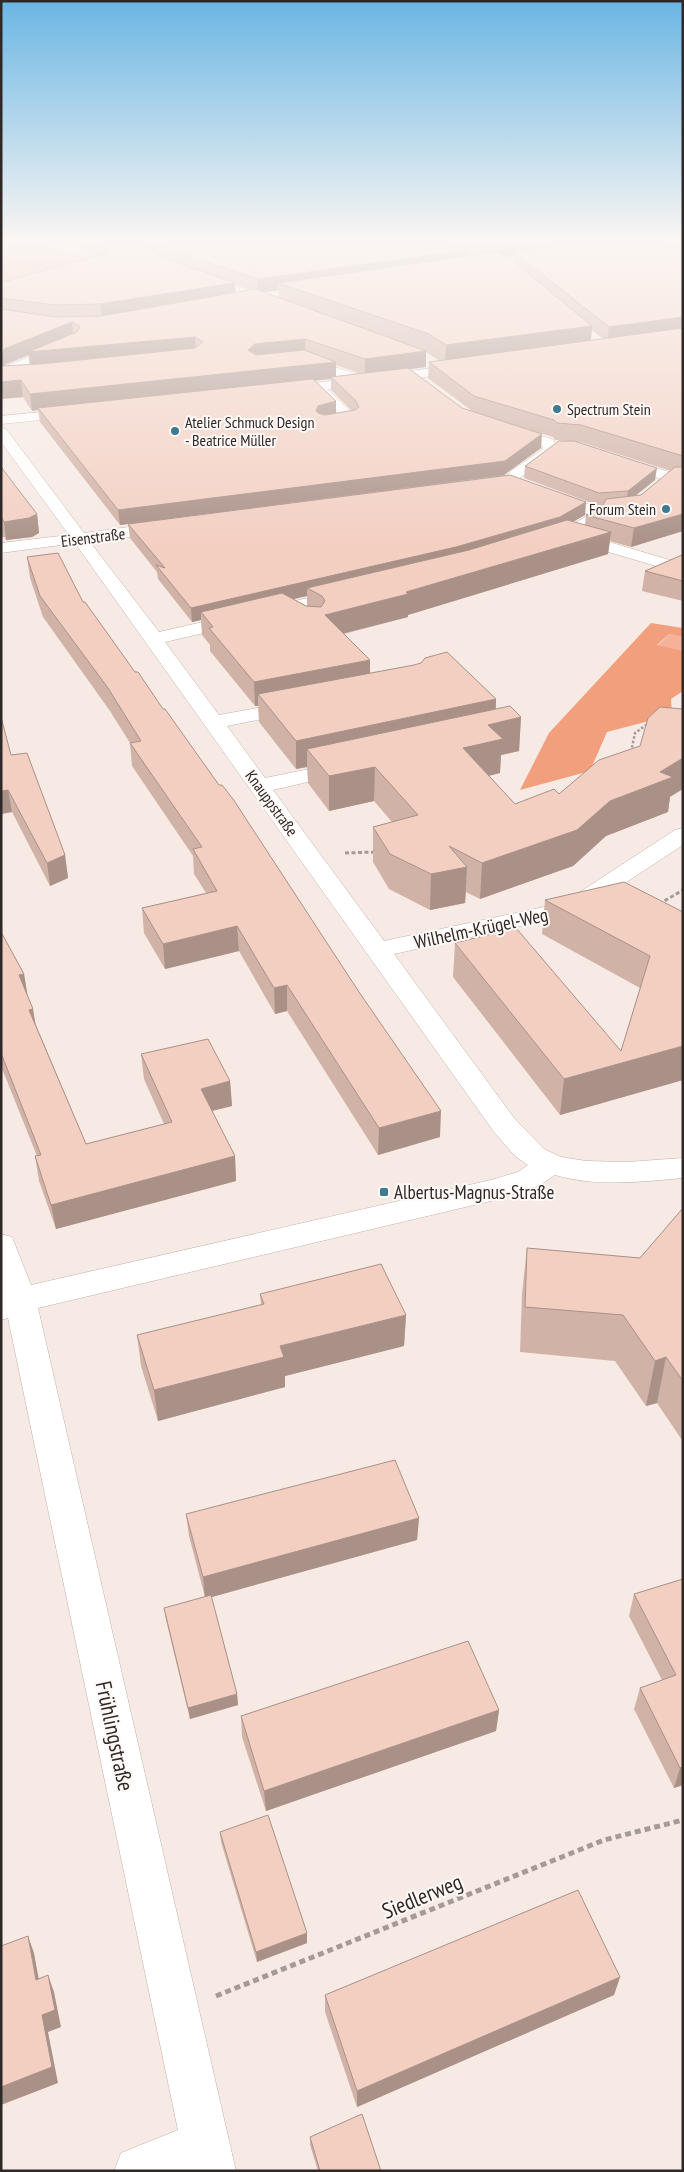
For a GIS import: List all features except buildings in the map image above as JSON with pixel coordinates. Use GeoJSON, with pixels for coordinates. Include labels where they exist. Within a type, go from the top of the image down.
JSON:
{"type":"FeatureCollection","features":[{"type":"Feature","properties":{"kind":"street"},"geometry":{"type":"LineString","coordinates":[[1,375],[71,344]]}},
{"type":"Feature","properties":{"kind":"street"},"geometry":{"type":"LineString","coordinates":[[285,362],[304,360],[363,381]]}},
{"type":"Feature","properties":{"kind":"street"},"geometry":{"type":"LineString","coordinates":[[430,362],[443,371]]}},
{"type":"Feature","properties":{"kind":"street"},"geometry":{"type":"LineString","coordinates":[[272,392],[476,367]]}},
{"type":"Feature","properties":{"kind":"street"},"geometry":{"type":"LineString","coordinates":[[1,375],[33,375]]}},
{"type":"Feature","properties":{"kind":"street"},"geometry":{"type":"LineString","coordinates":[[412,375],[425,386]]}},
{"type":"Feature","properties":{"kind":"street"},"geometry":{"type":"LineString","coordinates":[[317,387],[350,419],[325,423]]}},
{"type":"Feature","properties":{"kind":"street"},"geometry":{"type":"LineString","coordinates":[[1,420],[89,411]]}},
{"type":"Feature","properties":{"kind":"street"},"geometry":{"type":"LineString","coordinates":[[492,426],[547,442],[550,446],[566,447]]}},
{"type":"Feature","properties":{"kind":"street","name":"Knauppstraße"},"geometry":{"type":"LineString","coordinates":[[1,432],[154,639],[504,1125],[533,1156],[550,1164]]}},
{"type":"Feature","properties":{"kind":"street"},"geometry":{"type":"LineString","coordinates":[[510,481],[516,474],[550,451],[550,446]]}},
{"type":"Feature","properties":{"kind":"street"},"geometry":{"type":"LineString","coordinates":[[609,458],[674,478],[657,488]]}},
{"type":"Feature","properties":{"kind":"street"},"geometry":{"type":"LineString","coordinates":[[462,487],[510,481],[596,512],[613,511]]}},
{"type":"Feature","properties":{"kind":"street"},"geometry":{"type":"LineString","coordinates":[[596,512],[594,519],[561,536],[683,569]]}},
{"type":"Feature","properties":{"kind":"street","name":"Eisenstraße"},"geometry":{"type":"LineString","coordinates":[[1,548],[178,526]]}},
{"type":"Feature","properties":{"kind":"street"},"geometry":{"type":"LineString","coordinates":[[154,639],[363,590]]}},
{"type":"Feature","properties":{"kind":"street"},"geometry":{"type":"LineString","coordinates":[[286,608],[308,621]]}},
{"type":"Feature","properties":{"kind":"street"},"geometry":{"type":"LineString","coordinates":[[214,722],[318,702]]}},
{"type":"Feature","properties":{"kind":"street"},"geometry":{"type":"LineString","coordinates":[[260,786],[365,763]]}},
{"type":"Feature","properties":{"kind":"street","name":"Wilhelm-Krügel-Weg"},"geometry":{"type":"LineString","coordinates":[[378,950],[571,908],[683,835]]}},
{"type":"Feature","properties":{"kind":"street"},"geometry":{"type":"LineString","coordinates":[[11,1304],[495,1190],[528,1179],[550,1164],[582,1171],[609,1172],[683,1168]]}},
{"type":"Feature","properties":{"kind":"street","name":"Frühlingstraße"},"geometry":{"type":"LineString","coordinates":[[1,1245],[11,1304],[208,2157]]}},
{"type":"Feature","properties":{"kind":"street"},"geometry":{"type":"LineString","coordinates":[[139,2171],[208,2157]]}},
{"type":"Feature","properties":{"kind":"path"},"geometry":{"type":"LineString","coordinates":[[630,759],[635,733],[646,723],[652,723]]}},
{"type":"Feature","properties":{"kind":"path"},"geometry":{"type":"LineString","coordinates":[[309,854],[378,852]]}},
{"type":"Feature","properties":{"kind":"path"},"geometry":{"type":"LineString","coordinates":[[601,888],[642,909],[660,904],[683,890]]}},
{"type":"Feature","properties":{"kind":"path","name":"Siedlerweg"},"geometry":{"type":"LineString","coordinates":[[175,2011],[238,1989],[604,1840],[683,1820]]}},
{"type":"Feature","properties":{"kind":"shaded area"},"geometry":{"type":"Polygon","coordinates":[[[651,623],[683,628],[683,637],[669,634],[657,645],[683,651],[683,691],[671,699],[672,715],[607,732],[590,771],[520,790],[549,733],[651,623]]]}},
{"type":"Feature","properties":{"kind":"shaded area"},"geometry":{"type":"Polygon","coordinates":[[[669,634],[683,637],[683,651],[657,646],[669,634]]]}},
{"type":"Feature","properties":{"kind":"place","name":"Spectrum Stein"},"geometry":{"type":"Point","coordinates":[557,409]}},
{"type":"Feature","properties":{"kind":"place","name":"Atelier Schmuck Design - Beatrice Müller"},"geometry":{"type":"Point","coordinates":[175,431]}},
{"type":"Feature","properties":{"kind":"place","name":"Forum Stein"},"geometry":{"type":"Point","coordinates":[666,509]}},
{"type":"Feature","properties":{"kind":"place","name":"Albertus-Magnus-Straße"},"geometry":{"type":"Point","coordinates":[384,1192]}}]}
